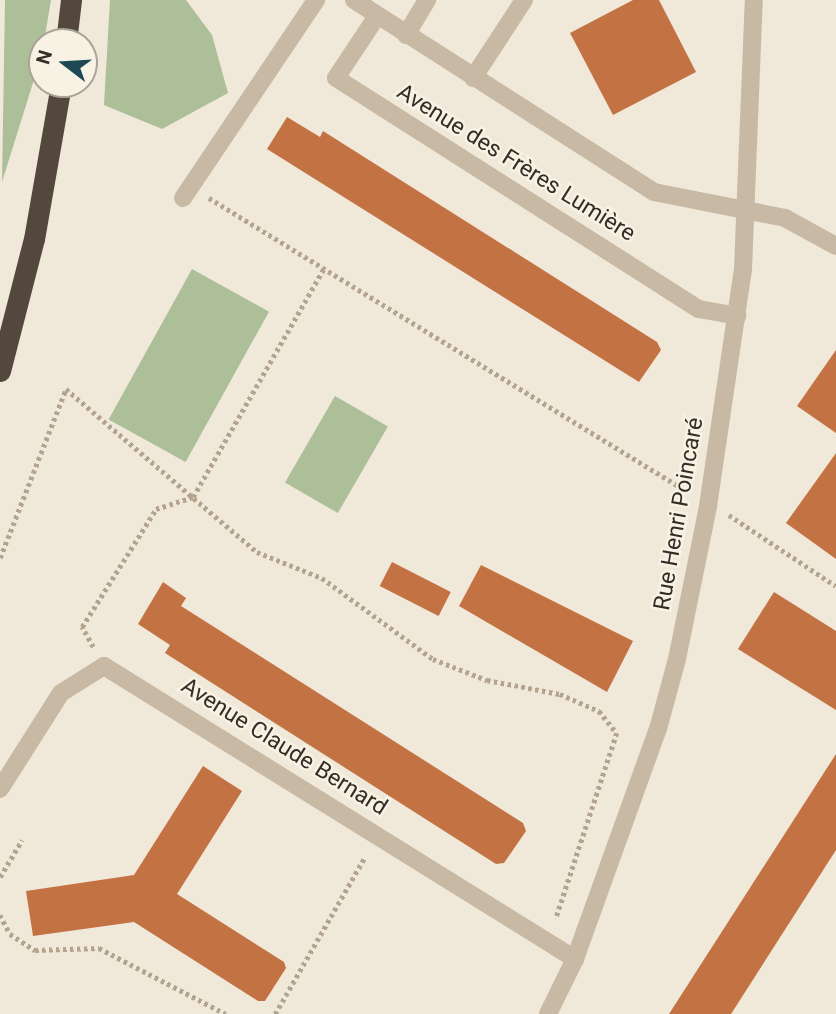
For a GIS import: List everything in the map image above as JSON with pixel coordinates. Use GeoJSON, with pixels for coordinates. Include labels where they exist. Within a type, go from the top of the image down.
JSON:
{"type":"FeatureCollection","features":[{"type":"Feature","properties":{"kind":"highway"},"geometry":{"type":"LineString","coordinates":[[68,28],[71,0]]}},
{"type":"Feature","properties":{"kind":"highway"},"geometry":{"type":"LineString","coordinates":[[0,372],[34,239],[59,98]]}},
{"type":"Feature","properties":{"kind":"street"},"geometry":{"type":"LineString","coordinates":[[183,198],[316,0]]}},
{"type":"Feature","properties":{"kind":"street"},"geometry":{"type":"LineString","coordinates":[[355,0],[654,192],[748,209],[802,225],[836,246]]}},
{"type":"Feature","properties":{"kind":"street"},"geometry":{"type":"LineString","coordinates":[[406,35],[427,0]]}},
{"type":"Feature","properties":{"kind":"street"},"geometry":{"type":"LineString","coordinates":[[473,78],[524,0]]}},
{"type":"Feature","properties":{"kind":"street","name":"Rue Henri Poincaré"},"geometry":{"type":"LineString","coordinates":[[548,1014],[575,959],[657,729],[708,506],[737,316],[748,209],[754,0]]}},
{"type":"Feature","properties":{"kind":"street","name":"Avenue des Frères Lumière"},"geometry":{"type":"LineString","coordinates":[[377,16],[336,78],[699,309],[737,316]]}},
{"type":"Feature","properties":{"kind":"street"},"geometry":{"type":"LineString","coordinates":[[0,789],[61,693],[104,666]]}},
{"type":"Feature","properties":{"kind":"street","name":"Avenue Claude Bernard"},"geometry":{"type":"LineString","coordinates":[[104,666],[575,959]]}},
{"type":"Feature","properties":{"kind":"path"},"geometry":{"type":"LineString","coordinates":[[183,198],[209,198],[708,506],[745,523],[836,586]]}},
{"type":"Feature","properties":{"kind":"path"},"geometry":{"type":"LineString","coordinates":[[104,666],[82,627],[156,509],[193,497],[324,268]]}},
{"type":"Feature","properties":{"kind":"path"},"geometry":{"type":"LineString","coordinates":[[0,558],[66,390],[257,552],[322,578],[433,659],[488,680],[560,694],[599,711],[617,733],[549,943]]}},
{"type":"Feature","properties":{"kind":"path"},"geometry":{"type":"LineString","coordinates":[[275,1014],[377,835]]}},
{"type":"Feature","properties":{"kind":"path"},"geometry":{"type":"LineString","coordinates":[[0,877],[22,840]]}},
{"type":"Feature","properties":{"kind":"path"},"geometry":{"type":"LineString","coordinates":[[0,915],[10,934],[34,950],[99,948],[226,1014]]}},
{"type":"Feature","properties":{"kind":"green space"},"geometry":{"type":"Polygon","coordinates":[[[5,0],[51,0],[46,28],[28,28],[28,98],[2,182],[5,0]]]}},
{"type":"Feature","properties":{"kind":"green space"},"geometry":{"type":"Polygon","coordinates":[[[110,0],[186,0],[212,35],[228,93],[162,129],[104,105],[110,0]]]}},
{"type":"Feature","properties":{"kind":"green space"},"geometry":{"type":"Polygon","coordinates":[[[192,269],[269,312],[186,462],[109,419],[192,269]]]}},
{"type":"Feature","properties":{"kind":"green space"},"geometry":{"type":"Polygon","coordinates":[[[335,396],[388,426],[338,513],[285,483],[335,396]]]}},
{"type":"Feature","properties":{"kind":"building"},"geometry":{"type":"Polygon","coordinates":[[[633,0],[659,0],[696,72],[613,115],[570,33],[633,0]]]}},
{"type":"Feature","properties":{"kind":"building"},"geometry":{"type":"Polygon","coordinates":[[[287,117],[320,137],[323,131],[657,342],[661,350],[639,382],[267,149],[287,117]]]}},
{"type":"Feature","properties":{"kind":"building"},"geometry":{"type":"Polygon","coordinates":[[[836,350],[836,433],[797,406],[836,350]]]}},
{"type":"Feature","properties":{"kind":"building"},"geometry":{"type":"Polygon","coordinates":[[[836,453],[836,559],[786,523],[836,453]]]}},
{"type":"Feature","properties":{"kind":"building"},"geometry":{"type":"Polygon","coordinates":[[[392,562],[451,592],[439,616],[380,586],[392,562]]]}},
{"type":"Feature","properties":{"kind":"building"},"geometry":{"type":"Polygon","coordinates":[[[481,565],[633,641],[607,692],[459,606],[481,565]]]}},
{"type":"Feature","properties":{"kind":"building"},"geometry":{"type":"Polygon","coordinates":[[[163,582],[186,598],[181,606],[523,823],[526,831],[504,863],[496,864],[165,653],[170,645],[138,624],[163,582]]]}},
{"type":"Feature","properties":{"kind":"building"},"geometry":{"type":"Polygon","coordinates":[[[774,592],[836,631],[836,710],[738,649],[774,592]]]}},
{"type":"Feature","properties":{"kind":"building"},"geometry":{"type":"Polygon","coordinates":[[[836,754],[836,850],[731,1014],[669,1014],[836,754]]]}},
{"type":"Feature","properties":{"kind":"building"},"geometry":{"type":"Polygon","coordinates":[[[203,766],[242,791],[177,894],[284,962],[286,968],[265,1001],[258,1001],[134,922],[33,936],[26,891],[134,875],[203,766]]]}}]}
